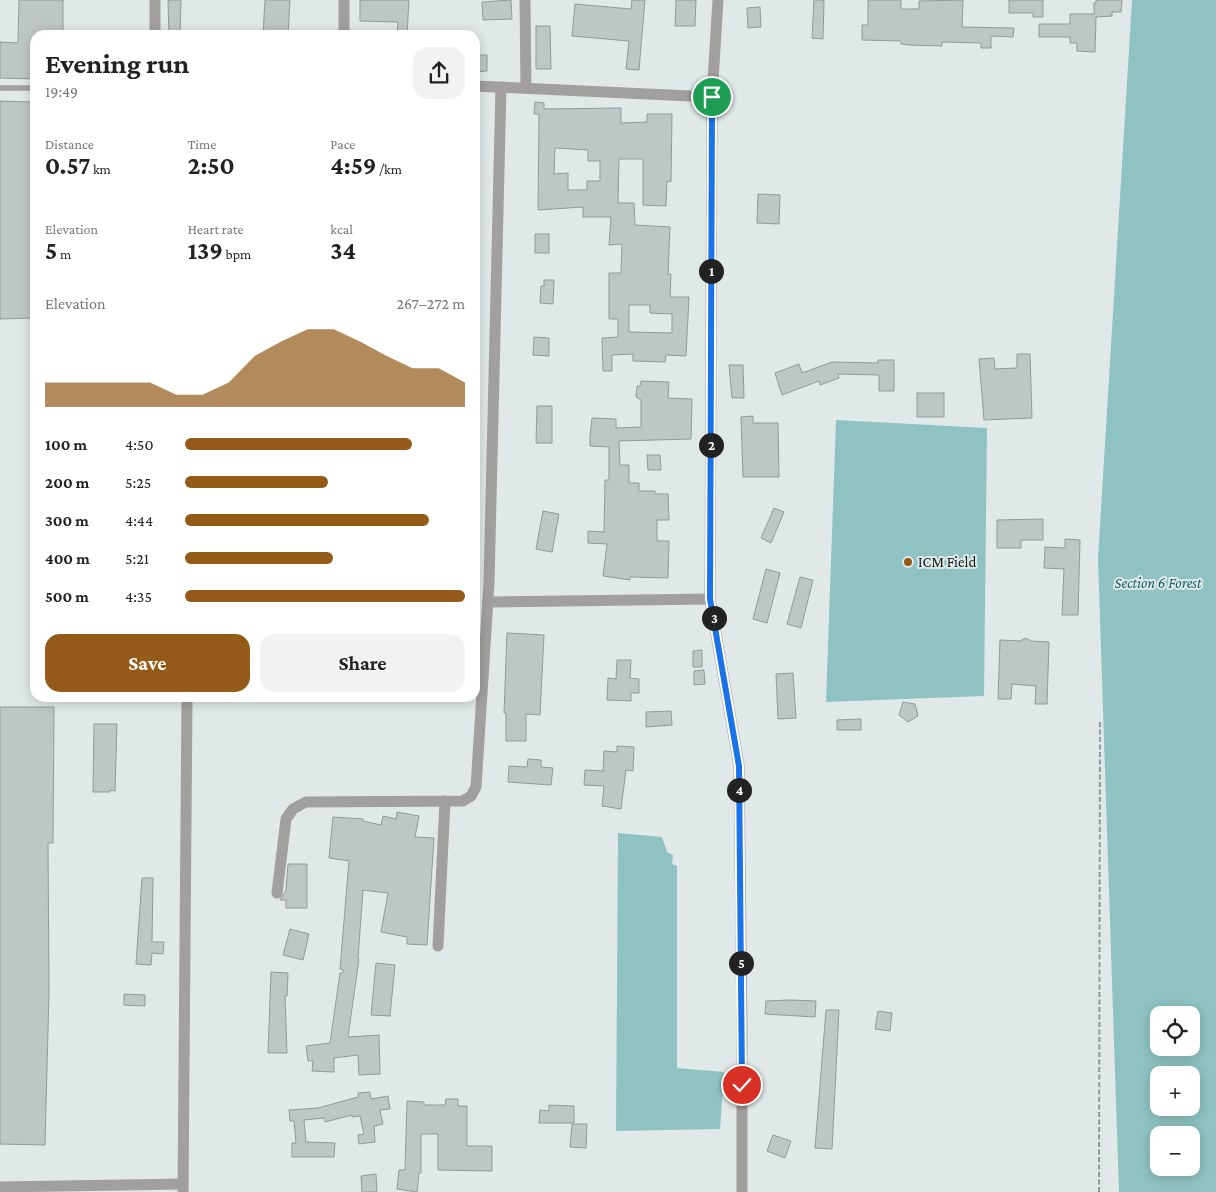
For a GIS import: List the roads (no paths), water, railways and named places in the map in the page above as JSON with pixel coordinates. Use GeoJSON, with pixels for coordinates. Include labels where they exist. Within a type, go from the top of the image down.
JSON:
{"type":"FeatureCollection","features":[{"type":"Feature","properties":{"kind":"street"},"geometry":{"type":"LineString","coordinates":[[155,0],[155,30]]}},
{"type":"Feature","properties":{"kind":"street"},"geometry":{"type":"LineString","coordinates":[[344,0],[344,30]]}},
{"type":"Feature","properties":{"kind":"street"},"geometry":{"type":"LineString","coordinates":[[525,0],[526,88]]}},
{"type":"Feature","properties":{"kind":"street"},"geometry":{"type":"LineString","coordinates":[[718,0],[712,97],[710,599],[739,766],[742,1192]]}},
{"type":"Feature","properties":{"kind":"street"},"geometry":{"type":"LineString","coordinates":[[480,86],[712,97]]}},
{"type":"Feature","properties":{"kind":"street"},"geometry":{"type":"LineString","coordinates":[[277,893],[286,819],[293,809],[306,802],[463,801],[471,796],[476,787],[488,602],[501,87]]}},
{"type":"Feature","properties":{"kind":"street"},"geometry":{"type":"LineString","coordinates":[[488,602],[710,599]]}},
{"type":"Feature","properties":{"kind":"street"},"geometry":{"type":"LineString","coordinates":[[0,1187],[183,1188],[188,702]]}},
{"type":"Feature","properties":{"kind":"street"},"geometry":{"type":"LineString","coordinates":[[438,946],[445,801]]}},
{"type":"Feature","properties":{"kind":"lane"},"geometry":{"type":"LineString","coordinates":[[0,88],[30,88]]}},
{"type":"Feature","properties":{"kind":"place","name":"ICM Field"},"geometry":{"type":"Point","coordinates":[908,562]}},
{"type":"Feature","properties":{"kind":"park label","name":"Section 6 Forest"},"geometry":{"type":"Point","coordinates":[1158,583]}}]}
